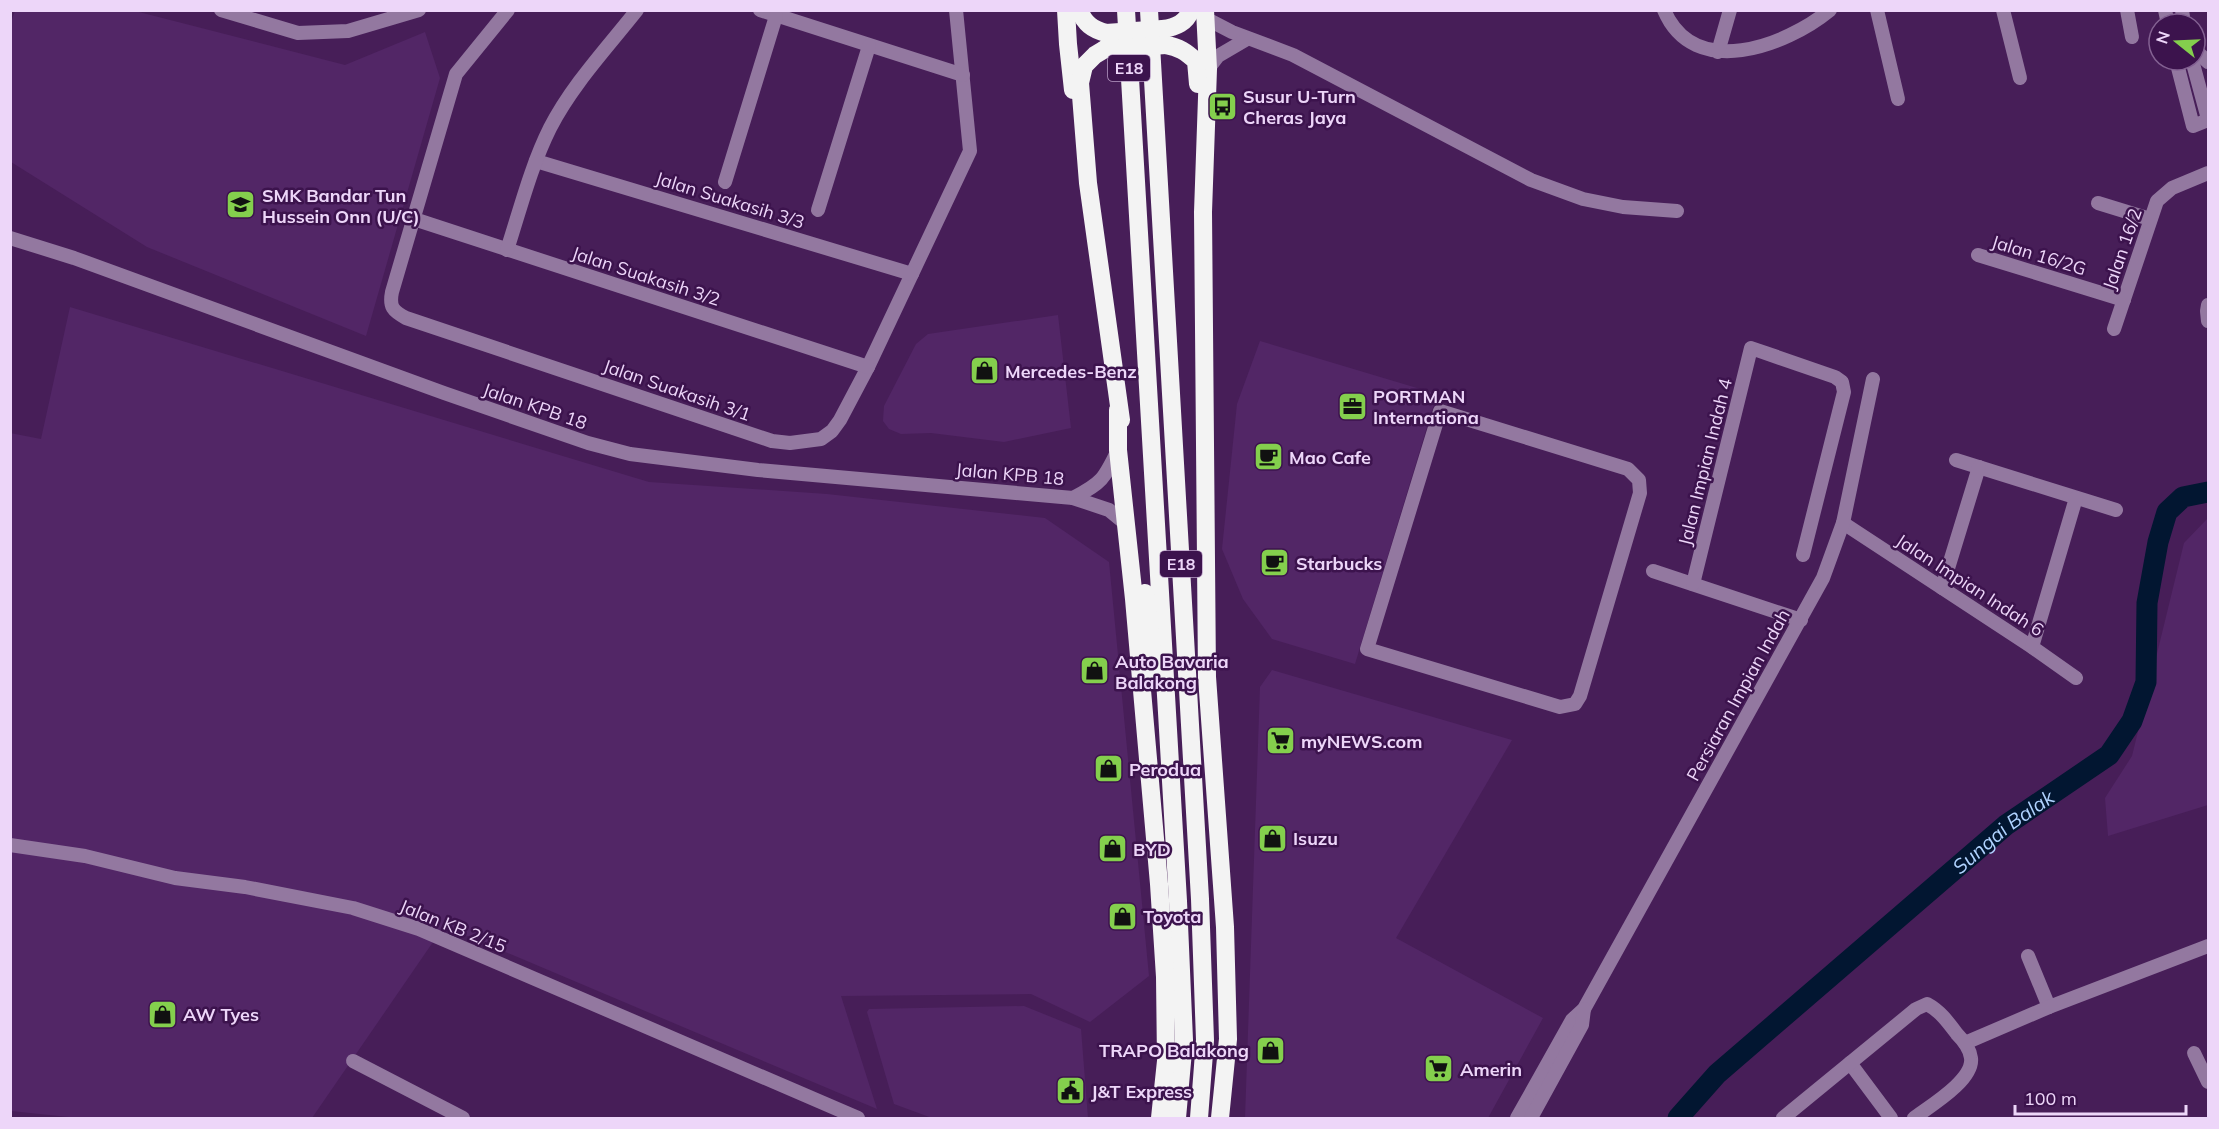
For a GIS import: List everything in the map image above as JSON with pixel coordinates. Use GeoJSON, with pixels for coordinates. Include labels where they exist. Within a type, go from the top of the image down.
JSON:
{"type":"FeatureCollection","features":[{"type":"Feature","properties":{"kind":"highway"},"geometry":{"type":"LineString","coordinates":[[1066,10],[1077,126],[1088,183]]}},
{"type":"Feature","properties":{"kind":"highway"},"geometry":{"type":"LineString","coordinates":[[1079,10],[1084,22],[1106,41]]}},
{"type":"Feature","properties":{"kind":"highway","name":"E18"},"geometry":{"type":"LineString","coordinates":[[1126,10],[1167,692],[1184,1040],[1178,1119]]}},
{"type":"Feature","properties":{"kind":"highway","name":"E18"},"geometry":{"type":"LineString","coordinates":[[1149,10],[1200,899],[1205,1040],[1199,1119]]}},
{"type":"Feature","properties":{"kind":"highway"},"geometry":{"type":"LineString","coordinates":[[1165,37],[1188,18],[1200,13],[1208,69],[1203,212],[1207,666],[1225,927],[1228,1039],[1220,1119]]}},
{"type":"Feature","properties":{"kind":"highway"},"geometry":{"type":"LineString","coordinates":[[1167,692],[1157,677],[1153,661],[1128,448],[1118,410],[1088,183],[1080,83],[1084,66],[1106,41],[1165,37],[1196,61],[1205,156]]}},
{"type":"Feature","properties":{"kind":"highway"},"geometry":{"type":"LineString","coordinates":[[1118,410],[1118,450],[1152,795],[1164,966],[1166,1061],[1160,1119]]}},
{"type":"Feature","properties":{"kind":"street"},"geometry":{"type":"LineString","coordinates":[[221,10],[298,33],[348,31],[419,10]]}},
{"type":"Feature","properties":{"kind":"street","name":"Jalan Suakasih 3/1"},"geometry":{"type":"LineString","coordinates":[[508,10],[456,74],[392,292],[390,304],[394,312],[406,318],[761,437],[790,443],[820,439],[832,431],[840,420],[868,367],[970,151],[956,10]]}},
{"type":"Feature","properties":{"kind":"street"},"geometry":{"type":"LineString","coordinates":[[507,250],[536,160],[550,129],[571,92],[637,10]]}},
{"type":"Feature","properties":{"kind":"street"},"geometry":{"type":"LineString","coordinates":[[760,10],[963,75]]}},
{"type":"Feature","properties":{"kind":"street"},"geometry":{"type":"LineString","coordinates":[[1665,10],[1683,38],[1697,47],[1718,52],[1745,50],[1787,38],[1830,10]]}},
{"type":"Feature","properties":{"kind":"street"},"geometry":{"type":"LineString","coordinates":[[1718,52],[1730,10]]}},
{"type":"Feature","properties":{"kind":"street"},"geometry":{"type":"LineString","coordinates":[[1877,10],[1898,99]]}},
{"type":"Feature","properties":{"kind":"street"},"geometry":{"type":"LineString","coordinates":[[2003,10],[2019,78]]}},
{"type":"Feature","properties":{"kind":"street"},"geometry":{"type":"LineString","coordinates":[[2127,10],[2132,37]]}},
{"type":"Feature","properties":{"kind":"street"},"geometry":{"type":"LineString","coordinates":[[1200,13],[1217,25],[1247,39],[1293,55],[1539,184],[1582,199],[1623,207],[1677,211]]}},
{"type":"Feature","properties":{"kind":"street"},"geometry":{"type":"LineString","coordinates":[[725,182],[776,16]]}},
{"type":"Feature","properties":{"kind":"street"},"geometry":{"type":"LineString","coordinates":[[1208,69],[1218,56],[1247,39]]}},
{"type":"Feature","properties":{"kind":"street"},"geometry":{"type":"LineString","coordinates":[[818,210],[869,46]]}},
{"type":"Feature","properties":{"kind":"street"},"geometry":{"type":"LineString","coordinates":[[2179,72],[2193,126],[2208,119],[2205,98],[2196,72]]}},
{"type":"Feature","properties":{"kind":"street"},"geometry":{"type":"LineString","coordinates":[[2186,105],[2205,98]]}},
{"type":"Feature","properties":{"kind":"street","name":"Jalan Suakasih 3/3"},"geometry":{"type":"LineString","coordinates":[[536,160],[912,274]]}},
{"type":"Feature","properties":{"kind":"street","name":"Jalan 16/2"},"geometry":{"type":"LineString","coordinates":[[2114,329],[2157,201],[2172,188],[2208,173]]}},
{"type":"Feature","properties":{"kind":"street"},"geometry":{"type":"LineString","coordinates":[[2098,203],[2150,219]]}},
{"type":"Feature","properties":{"kind":"street","name":"Jalan Suakasih 3/2"},"geometry":{"type":"LineString","coordinates":[[414,219],[868,367]]}},
{"type":"Feature","properties":{"kind":"street","name":"Jalan KPB 18"},"geometry":{"type":"LineString","coordinates":[[10,238],[74,258],[588,443],[666,459],[758,470],[1073,498],[1109,510],[1126,525]]}},
{"type":"Feature","properties":{"kind":"street","name":"Jalan 16/2G"},"geometry":{"type":"LineString","coordinates":[[1978,255],[2124,300]]}},
{"type":"Feature","properties":{"kind":"street","name":"Jalan Impian Indah 4"},"geometry":{"type":"LineString","coordinates":[[1693,584],[1751,348],[1836,377],[1842,382],[1844,392],[1803,555]]}},
{"type":"Feature","properties":{"kind":"street","name":"Persiaran Impian Indah"},"geometry":{"type":"LineString","coordinates":[[1517,1119],[1572,1020],[1584,1009],[1823,578],[1844,524],[1873,379]]}},
{"type":"Feature","properties":{"kind":"street"},"geometry":{"type":"LineString","coordinates":[[1440,411],[1628,469],[1639,480],[1640,493],[1580,696],[1575,704],[1560,707],[1367,649],[1406,518],[1440,411]]}},
{"type":"Feature","properties":{"kind":"street","name":"Jalan KPB 18"},"geometry":{"type":"LineString","coordinates":[[1073,498],[1091,489],[1105,477],[1118,450]]}},
{"type":"Feature","properties":{"kind":"street"},"geometry":{"type":"LineString","coordinates":[[1956,460],[2116,510]]}},
{"type":"Feature","properties":{"kind":"street"},"geometry":{"type":"LineString","coordinates":[[1942,588],[1979,467]]}},
{"type":"Feature","properties":{"kind":"street"},"geometry":{"type":"LineString","coordinates":[[2032,647],[2076,498]]}},
{"type":"Feature","properties":{"kind":"street"},"geometry":{"type":"LineString","coordinates":[[1392,513],[1406,518]]}},
{"type":"Feature","properties":{"kind":"street","name":"Jalan Impian Indah 6"},"geometry":{"type":"LineString","coordinates":[[1844,524],[2076,678]]}},
{"type":"Feature","properties":{"kind":"street"},"geometry":{"type":"LineString","coordinates":[[1380,552],[1394,557]]}},
{"type":"Feature","properties":{"kind":"street"},"geometry":{"type":"LineString","coordinates":[[1653,571],[1801,620]]}},
{"type":"Feature","properties":{"kind":"street","name":"Jalan KB 2/15"},"geometry":{"type":"LineString","coordinates":[[10,845],[85,856],[175,878],[246,887],[363,911],[419,929],[858,1119]]}},
{"type":"Feature","properties":{"kind":"street"},"geometry":{"type":"LineString","coordinates":[[1965,1043],[2049,1007],[2208,946]]}},
{"type":"Feature","properties":{"kind":"street"},"geometry":{"type":"LineString","coordinates":[[2028,956],[2049,1007]]}},
{"type":"Feature","properties":{"kind":"street"},"geometry":{"type":"LineString","coordinates":[[1783,1119],[1916,1009],[1927,1004],[1936,1009],[1965,1043],[1971,1059],[1967,1073],[1959,1084],[1914,1119]]}},
{"type":"Feature","properties":{"kind":"street","name":"Persiaran Impian Indah"},"geometry":{"type":"LineString","coordinates":[[1532,1119],[1582,1025],[1584,1009]]}},
{"type":"Feature","properties":{"kind":"street"},"geometry":{"type":"LineString","coordinates":[[2194,1053],[2208,1082]]}},
{"type":"Feature","properties":{"kind":"street"},"geometry":{"type":"LineString","coordinates":[[353,1061],[463,1119]]}},
{"type":"Feature","properties":{"kind":"street"},"geometry":{"type":"LineString","coordinates":[[1850,1063],[1891,1119]]}},
{"type":"Feature","properties":{"kind":"shaded area","name":"SMK Bandar Tun Hussein Onn (U/C)"},"geometry":{"type":"Polygon","coordinates":[[[15,11],[135,11],[345,65],[425,32],[440,78],[366,336],[147,247],[11,162],[10,25],[15,11]]]}},
{"type":"Feature","properties":{"kind":"shaded area"},"geometry":{"type":"Polygon","coordinates":[[[70,307],[649,482],[827,494],[1045,518],[1109,562],[1149,976],[1090,1022],[1031,994],[841,996],[877,1109],[444,926],[312,1118],[78,1118],[11,1111],[10,433],[41,439],[70,307]]]}},
{"type":"Feature","properties":{"kind":"shaded area","name":"Mercedes-Benz"},"geometry":{"type":"Polygon","coordinates":[[[1058,315],[1071,428],[1004,442],[931,433],[901,434],[889,429],[883,421],[884,406],[916,344],[928,334],[1058,315]]]}},
{"type":"Feature","properties":{"kind":"shaded area"},"geometry":{"type":"Polygon","coordinates":[[[1260,341],[1437,394],[1355,664],[1272,639],[1243,599],[1222,549],[1237,404],[1260,341]]]}},
{"type":"Feature","properties":{"kind":"shaded area"},"geometry":{"type":"Polygon","coordinates":[[[2208,518],[2208,805],[2108,836],[2105,798],[2132,756],[2184,543],[2208,518]]]}},
{"type":"Feature","properties":{"kind":"shaded area"},"geometry":{"type":"Polygon","coordinates":[[[1272,670],[1512,740],[1396,938],[1543,1018],[1488,1118],[1245,1118],[1260,687],[1272,670]]]}},
{"type":"Feature","properties":{"kind":"shaded area"},"geometry":{"type":"Polygon","coordinates":[[[1024,1006],[1081,1029],[1088,1118],[932,1118],[894,1104],[867,1012],[869,1009],[1024,1006]]]}},
{"type":"Feature","properties":{"kind":"waterway","name":"Sungai Balak"},"geometry":{"type":"LineString","coordinates":[[1678,1118],[1717,1074],[2006,825],[2109,755],[2132,721],[2146,682],[2147,603],[2158,542],[2167,512],[2183,497],[2208,492]]}},
{"type":"Feature","properties":{"kind":"place","name":"Susur U-Turn Cheras Jaya"},"geometry":{"type":"Point","coordinates":[1222,106]}},
{"type":"Feature","properties":{"kind":"place","name":"SMK Bandar Tun Hussein Onn (U/C)"},"geometry":{"type":"Point","coordinates":[241,205]}},
{"type":"Feature","properties":{"kind":"place","name":"Mercedes-Benz"},"geometry":{"type":"Point","coordinates":[984,371]}},
{"type":"Feature","properties":{"kind":"place","name":"PORTMAN Internationa"},"geometry":{"type":"Point","coordinates":[1352,406]}},
{"type":"Feature","properties":{"kind":"place","name":"Mao Cafe"},"geometry":{"type":"Point","coordinates":[1268,457]}},
{"type":"Feature","properties":{"kind":"place","name":"Starbucks"},"geometry":{"type":"Point","coordinates":[1275,563]}},
{"type":"Feature","properties":{"kind":"place","name":"Auto Bavaria Balakong"},"geometry":{"type":"Point","coordinates":[1094,671]}},
{"type":"Feature","properties":{"kind":"place","name":"myNEWS.com"},"geometry":{"type":"Point","coordinates":[1280,741]}},
{"type":"Feature","properties":{"kind":"place","name":"Perodua"},"geometry":{"type":"Point","coordinates":[1108,769]}},
{"type":"Feature","properties":{"kind":"place","name":"Isuzu"},"geometry":{"type":"Point","coordinates":[1272,838]}},
{"type":"Feature","properties":{"kind":"place","name":"BYD"},"geometry":{"type":"Point","coordinates":[1112,849]}},
{"type":"Feature","properties":{"kind":"place","name":"Toyota"},"geometry":{"type":"Point","coordinates":[1122,916]}},
{"type":"Feature","properties":{"kind":"place","name":"AW Tyes"},"geometry":{"type":"Point","coordinates":[162,1014]}},
{"type":"Feature","properties":{"kind":"place","name":"TRAPO Balakong"},"geometry":{"type":"Point","coordinates":[1270,1050]}},
{"type":"Feature","properties":{"kind":"place","name":"Amerin"},"geometry":{"type":"Point","coordinates":[1439,1069]}},
{"type":"Feature","properties":{"kind":"place","name":"J&T Express"},"geometry":{"type":"Point","coordinates":[1070,1091]}}]}
